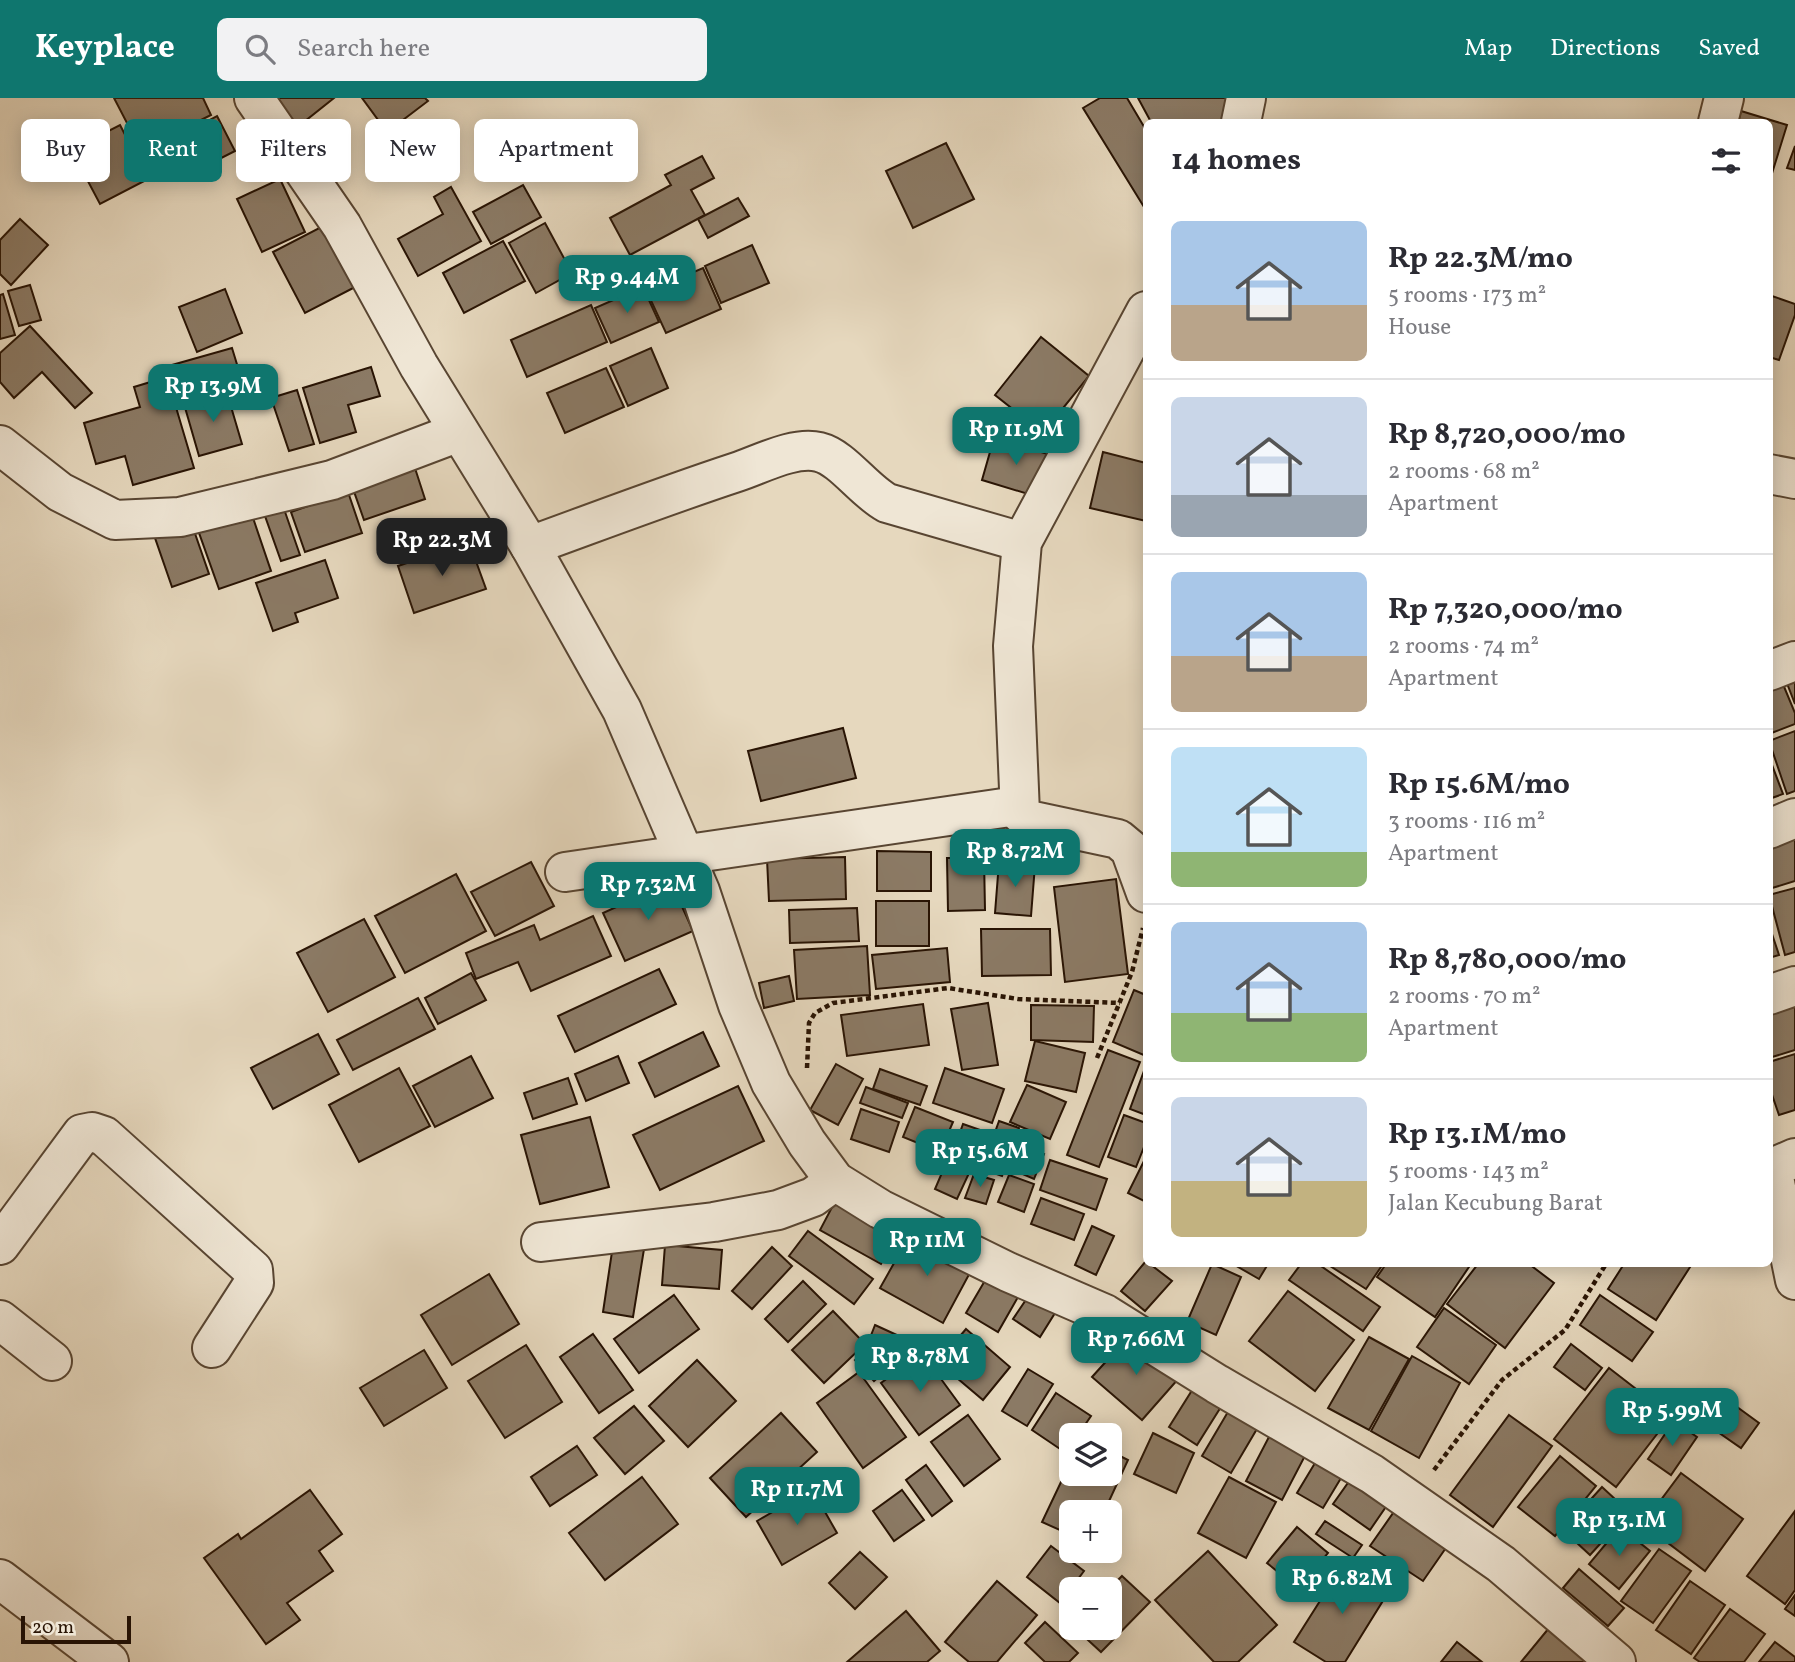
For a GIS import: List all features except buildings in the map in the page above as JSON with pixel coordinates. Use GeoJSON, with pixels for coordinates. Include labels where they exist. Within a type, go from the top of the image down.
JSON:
{"type":"FeatureCollection","features":[{"type":"Feature","properties":{"kind":"street"},"geometry":{"type":"LineString","coordinates":[[254,98],[342,226],[419,366],[530,547],[622,710],[684,852],[738,1005],[771,1083],[835,1181],[880,1209],[997,1267],[1105,1314],[1217,1384],[1372,1474],[1501,1564],[1616,1662]]}},
{"type":"Feature","properties":{"kind":"street"},"geometry":{"type":"LineString","coordinates":[[1242,119],[1246,98]]}},
{"type":"Feature","properties":{"kind":"street"},"geometry":{"type":"LineString","coordinates":[[1718,119],[1724,98]]}},
{"type":"Feature","properties":{"kind":"street"},"geometry":{"type":"LineString","coordinates":[[1143,318],[1022,542],[1013,646],[1017,806],[1020,813],[1029,820],[1118,839],[1130,849],[1143,901]]}},
{"type":"Feature","properties":{"kind":"street"},"geometry":{"type":"LineString","coordinates":[[0,444],[60,492],[115,520],[180,517],[332,480],[460,432]]}},
{"type":"Feature","properties":{"kind":"street"},"geometry":{"type":"LineString","coordinates":[[530,547],[669,494],[800,451],[825,454],[844,466],[869,493],[887,503],[1022,542]]}},
{"type":"Feature","properties":{"kind":"street"},"geometry":{"type":"LineString","coordinates":[[1773,475],[1795,479]]}},
{"type":"Feature","properties":{"kind":"street"},"geometry":{"type":"LineString","coordinates":[[1773,669],[1795,661]]}},
{"type":"Feature","properties":{"kind":"street"},"geometry":{"type":"LineString","coordinates":[[565,872],[684,852],[1017,806]]}},
{"type":"Feature","properties":{"kind":"street"},"geometry":{"type":"LineString","coordinates":[[1773,827],[1795,818]]}},
{"type":"Feature","properties":{"kind":"street"},"geometry":{"type":"LineString","coordinates":[[1773,994],[1795,986]]}},
{"type":"Feature","properties":{"kind":"street"},"geometry":{"type":"LineString","coordinates":[[0,1245],[82,1134],[92,1132],[104,1136],[253,1270],[254,1283],[212,1348]]}},
{"type":"Feature","properties":{"kind":"street"},"geometry":{"type":"LineString","coordinates":[[1783,1163],[1795,1280]]}},
{"type":"Feature","properties":{"kind":"street"},"geometry":{"type":"LineString","coordinates":[[541,1242],[713,1222],[778,1210],[813,1197],[835,1181]]}},
{"type":"Feature","properties":{"kind":"street"},"geometry":{"type":"LineString","coordinates":[[0,1320],[52,1362]]}},
{"type":"Feature","properties":{"kind":"street"},"geometry":{"type":"LineString","coordinates":[[0,1579],[109,1662]]}},
{"type":"Feature","properties":{"kind":"path"},"geometry":{"type":"LineString","coordinates":[[1097,1058],[1132,972],[1143,919]]}},
{"type":"Feature","properties":{"kind":"path"},"geometry":{"type":"LineString","coordinates":[[785,1105],[795,1095],[806,1070],[809,1023],[815,1013],[833,1003],[948,988],[1018,999],[1120,1003]]}},
{"type":"Feature","properties":{"kind":"path"},"geometry":{"type":"LineString","coordinates":[[1412,1502],[1502,1380],[1565,1330],[1604,1267]]}}]}
